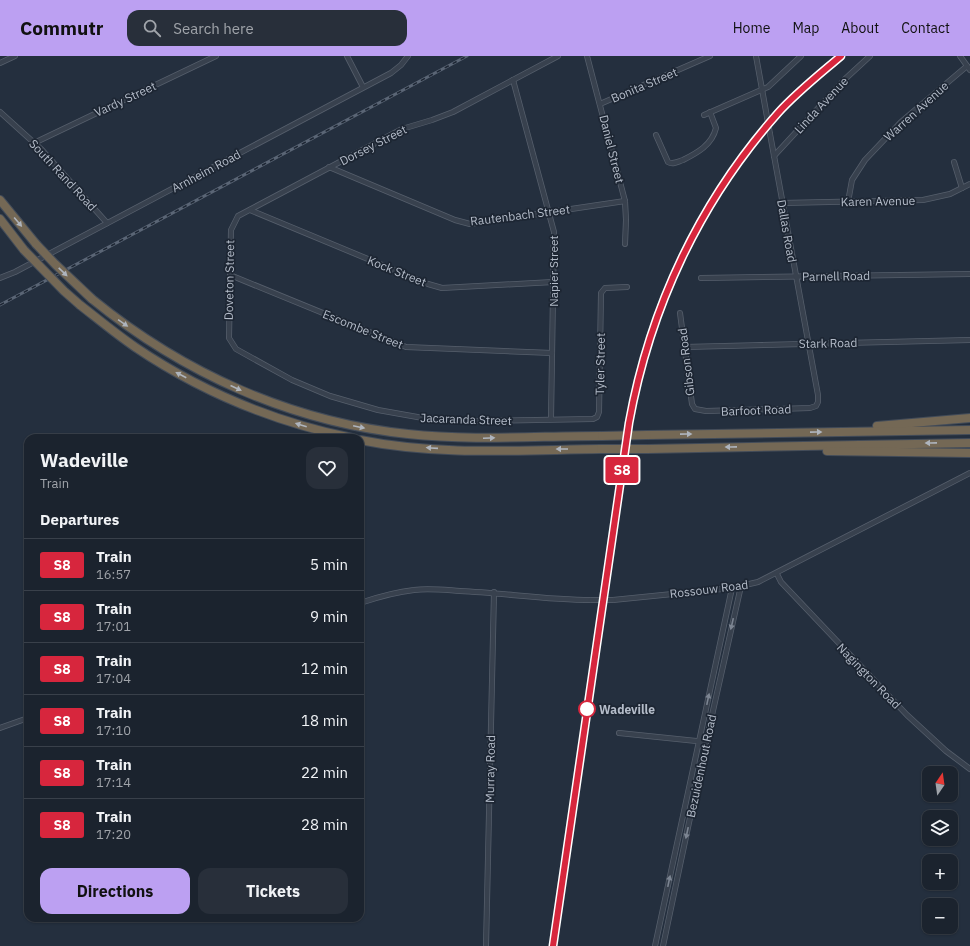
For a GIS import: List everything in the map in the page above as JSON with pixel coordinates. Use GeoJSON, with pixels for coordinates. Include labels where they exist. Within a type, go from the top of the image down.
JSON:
{"type":"FeatureCollection","features":[{"type":"Feature","properties":{"kind":"highway"},"geometry":{"type":"LineString","coordinates":[[0,200],[36,244],[55,264],[92,299],[142,336],[174,357],[205,374],[265,400],[323,418],[368,428],[408,434],[478,438],[970,430]]}},
{"type":"Feature","properties":{"kind":"highway"},"geometry":{"type":"LineString","coordinates":[[0,219],[24,250],[64,291],[80,305],[136,347],[200,385],[263,413],[332,434]]}},
{"type":"Feature","properties":{"kind":"highway"},"geometry":{"type":"LineString","coordinates":[[851,431],[876,426],[970,418]]}},
{"type":"Feature","properties":{"kind":"highway"},"geometry":{"type":"LineString","coordinates":[[364,441],[440,449],[646,449],[970,443]]}},
{"type":"Feature","properties":{"kind":"highway"},"geometry":{"type":"LineString","coordinates":[[754,446],[812,450],[970,453]]}},
{"type":"Feature","properties":{"kind":"street"},"geometry":{"type":"LineString","coordinates":[[0,63],[15,56]]}},
{"type":"Feature","properties":{"kind":"street","name":"Vardy Street"},"geometry":{"type":"LineString","coordinates":[[34,143],[216,56]]}},
{"type":"Feature","properties":{"kind":"street"},"geometry":{"type":"LineString","coordinates":[[347,56],[363,87]]}},
{"type":"Feature","properties":{"kind":"street","name":"Arnheim Road"},"geometry":{"type":"LineString","coordinates":[[0,278],[397,69],[408,56]]}},
{"type":"Feature","properties":{"kind":"street","name":"Dorsey Street"},"geometry":{"type":"LineString","coordinates":[[234,220],[241,214],[402,129],[453,112],[558,56]]}},
{"type":"Feature","properties":{"kind":"street","name":"Daniel Street"},"geometry":{"type":"LineString","coordinates":[[587,56],[625,201],[625,244]]}},
{"type":"Feature","properties":{"kind":"street","name":"Bonita Street"},"geometry":{"type":"LineString","coordinates":[[600,104],[710,56]]}},
{"type":"Feature","properties":{"kind":"street","name":"Dallas Road"},"geometry":{"type":"LineString","coordinates":[[756,56],[818,395],[818,402],[816,406]]}},
{"type":"Feature","properties":{"kind":"street"},"geometry":{"type":"LineString","coordinates":[[704,114],[772,84],[801,56]]}},
{"type":"Feature","properties":{"kind":"street","name":"Linda Avenue"},"geometry":{"type":"LineString","coordinates":[[774,156],[838,86],[870,56]]}},
{"type":"Feature","properties":{"kind":"street"},"geometry":{"type":"LineString","coordinates":[[960,56],[969,68]]}},
{"type":"Feature","properties":{"kind":"street","name":"Warren Avenue"},"geometry":{"type":"LineString","coordinates":[[848,202],[852,180],[864,160],[901,122],[969,68]]}},
{"type":"Feature","properties":{"kind":"street","name":"Napier Street"},"geometry":{"type":"LineString","coordinates":[[513,80],[549,212],[554,236],[551,419]]}},
{"type":"Feature","properties":{"kind":"street","name":"South Rand Road"},"geometry":{"type":"LineString","coordinates":[[0,112],[34,143],[107,223]]}},
{"type":"Feature","properties":{"kind":"street"},"geometry":{"type":"LineString","coordinates":[[656,135],[668,162],[676,162],[698,153],[711,139],[716,128],[710,112]]}},
{"type":"Feature","properties":{"kind":"street"},"geometry":{"type":"LineString","coordinates":[[954,162],[962,188]]}},
{"type":"Feature","properties":{"kind":"street","name":"Rautenbach Street"},"geometry":{"type":"LineString","coordinates":[[329,167],[466,223],[474,224],[625,201]]}},
{"type":"Feature","properties":{"kind":"street","name":"Karen Avenue"},"geometry":{"type":"LineString","coordinates":[[782,203],[923,200],[940,197],[970,184]]}},
{"type":"Feature","properties":{"kind":"street","name":"Kock Street"},"geometry":{"type":"LineString","coordinates":[[250,210],[421,281],[442,288],[554,282]]}},
{"type":"Feature","properties":{"kind":"street","name":"Doveton Street"},"geometry":{"type":"LineString","coordinates":[[230,342],[228,333],[231,230],[234,220]]}},
{"type":"Feature","properties":{"kind":"street","name":"Parnell Road"},"geometry":{"type":"LineString","coordinates":[[701,278],[970,274]]}},
{"type":"Feature","properties":{"kind":"street","name":"Escombe Street"},"geometry":{"type":"LineString","coordinates":[[230,275],[406,347],[552,353]]}},
{"type":"Feature","properties":{"kind":"street","name":"Tyler Street"},"geometry":{"type":"LineString","coordinates":[[551,419],[593,419],[597,417],[599,405],[601,293],[605,288],[627,287]]}},
{"type":"Feature","properties":{"kind":"street","name":"Gibson Road"},"geometry":{"type":"LineString","coordinates":[[680,313],[692,404],[695,409]]}},
{"type":"Feature","properties":{"kind":"street","name":"Stark Road"},"geometry":{"type":"LineString","coordinates":[[685,347],[970,340]]}},
{"type":"Feature","properties":{"kind":"street","name":"Jacaranda Street"},"geometry":{"type":"LineString","coordinates":[[230,342],[236,349],[292,380],[330,396],[378,410],[423,418],[446,420],[481,421],[551,419]]}},
{"type":"Feature","properties":{"kind":"street","name":"Barfoot Road"},"geometry":{"type":"LineString","coordinates":[[695,409],[706,411],[810,408],[816,406]]}},
{"type":"Feature","properties":{"kind":"street","name":"Rossouw Road"},"geometry":{"type":"LineString","coordinates":[[364,601],[391,593],[415,590],[494,592],[564,600],[613,600],[732,588],[758,582],[777,574],[970,473]]}},
{"type":"Feature","properties":{"kind":"street","name":"Nagington Road"},"geometry":{"type":"LineString","coordinates":[[777,574],[786,588],[907,715],[946,752],[970,769]]}},
{"type":"Feature","properties":{"kind":"street","name":"Bezuidenhout Road"},"geometry":{"type":"LineString","coordinates":[[663,946],[694,797],[741,586]]}},
{"type":"Feature","properties":{"kind":"street","name":"Bezuidenhout Road"},"geometry":{"type":"LineString","coordinates":[[655,946],[732,588]]}},
{"type":"Feature","properties":{"kind":"street","name":"Murray Road"},"geometry":{"type":"LineString","coordinates":[[486,946],[494,592]]}},
{"type":"Feature","properties":{"kind":"street"},"geometry":{"type":"LineString","coordinates":[[716,661],[724,662]]}},
{"type":"Feature","properties":{"kind":"street"},"geometry":{"type":"LineString","coordinates":[[0,728],[24,719]]}},
{"type":"Feature","properties":{"kind":"street"},"geometry":{"type":"LineString","coordinates":[[619,733],[706,742]]}},
{"type":"Feature","properties":{"kind":"street"},"geometry":{"type":"LineString","coordinates":[[687,796],[694,797]]}},
{"type":"Feature","properties":{"kind":"street"},"geometry":{"type":"LineString","coordinates":[[664,903],[671,905]]}},
{"type":"Feature","properties":{"kind":"railway"},"geometry":{"type":"LineString","coordinates":[[0,305],[467,56]]}},
{"type":"Feature","properties":{"kind":"railway"},"geometry":{"type":"LineString","coordinates":[[553,946],[629,423],[638,380],[650,338],[665,297],[682,258],[702,219],[725,183],[750,147],[785,105],[841,56]]}},
{"type":"Feature","properties":{"kind":"train","name":"S8"},"geometry":{"type":"LineString","coordinates":[[553,946],[593,662],[629,423],[637,381],[651,331],[667,288],[685,251],[727,178],[779,112],[841,56]]}},
{"type":"Feature","properties":{"kind":"place","name":"Wadeville"},"geometry":{"type":"Point","coordinates":[587,709]}}]}
